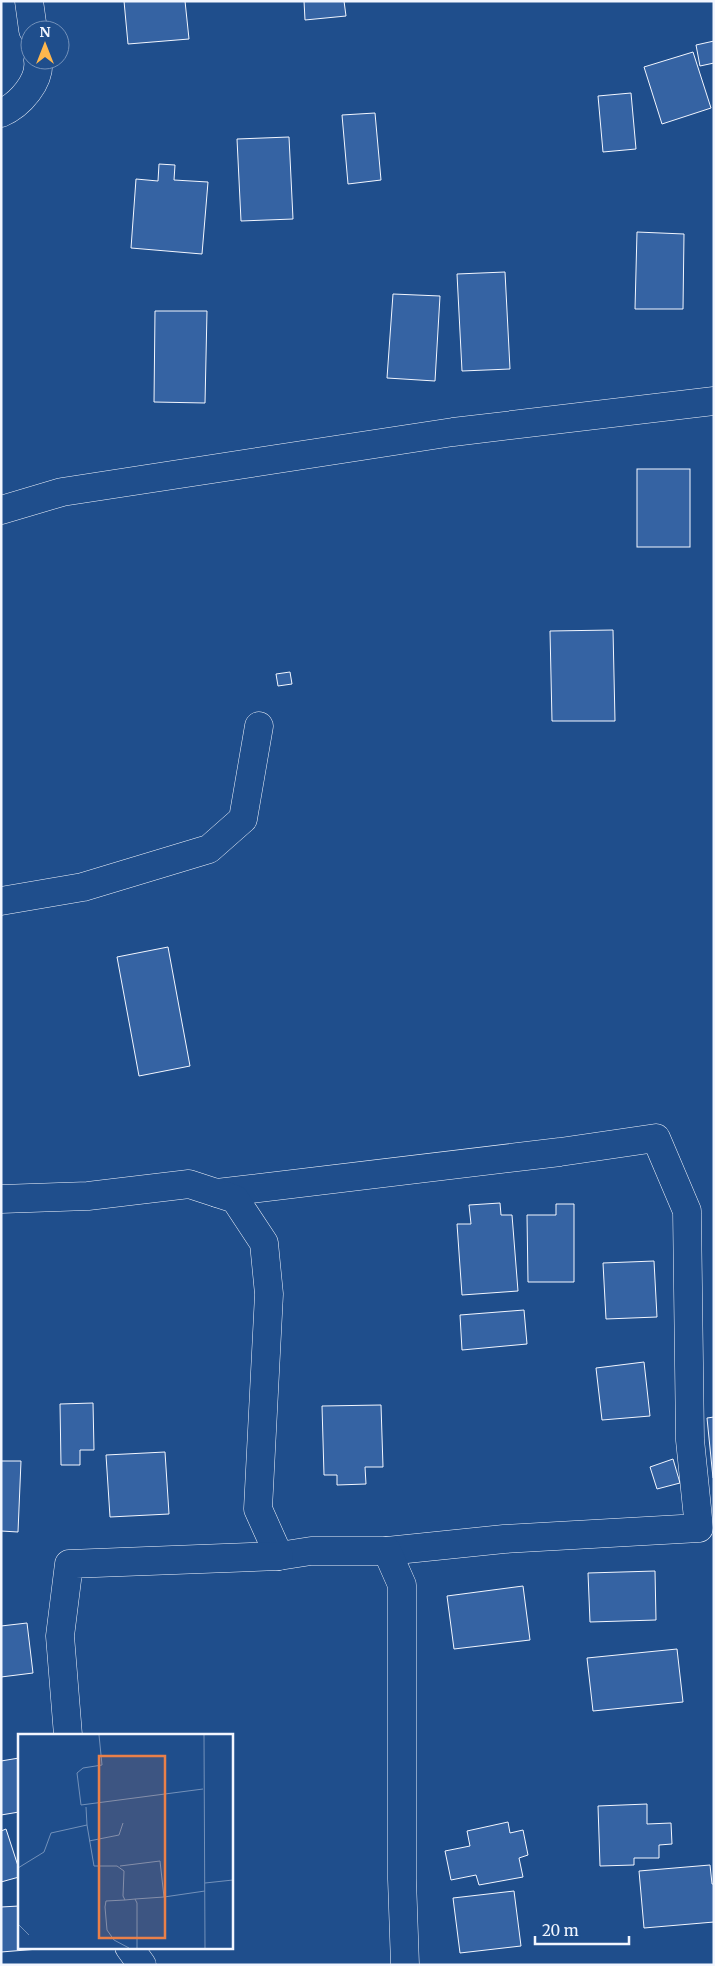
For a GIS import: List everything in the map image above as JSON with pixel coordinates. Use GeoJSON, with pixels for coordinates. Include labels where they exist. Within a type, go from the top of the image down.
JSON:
{"type":"FeatureCollection","features":[{"type":"Feature","properties":{"kind":"street"},"geometry":{"type":"LineString","coordinates":[[29,1],[32,20]]}},
{"type":"Feature","properties":{"kind":"street"},"geometry":{"type":"LineString","coordinates":[[1,114],[28,93],[37,70]]}},
{"type":"Feature","properties":{"kind":"street"},"geometry":{"type":"LineString","coordinates":[[1,510],[62,492],[453,432],[714,401]]}},
{"type":"Feature","properties":{"kind":"street"},"geometry":{"type":"LineString","coordinates":[[1,901],[83,887],[209,849],[243,819],[259,726]]}},
{"type":"Feature","properties":{"kind":"street"},"geometry":{"type":"LineString","coordinates":[[68,1734],[60,1636],[69,1564],[279,1556],[311,1551],[387,1551],[504,1539],[706,1527],[690,1440],[687,1211],[656,1138],[560,1152],[217,1193]]}},
{"type":"Feature","properties":{"kind":"street"},"geometry":{"type":"LineString","coordinates":[[1,1199],[88,1196],[189,1184],[235,1199],[264,1243],[269,1294],[258,1509],[279,1556]]}},
{"type":"Feature","properties":{"kind":"street"},"geometry":{"type":"LineString","coordinates":[[387,1551],[402,1585],[402,1879],[405,1965]]}},
{"type":"Feature","properties":{"kind":"street"},"geometry":{"type":"LineString","coordinates":[[130,1948],[142,1965]]}},
{"type":"Feature","properties":{"kind":"building"},"geometry":{"type":"Polygon","coordinates":[[[124,1],[185,1],[189,39],[128,44],[124,1]]]}},
{"type":"Feature","properties":{"kind":"building"},"geometry":{"type":"Polygon","coordinates":[[[304,1],[344,1],[346,16],[305,20],[304,1]]]}},
{"type":"Feature","properties":{"kind":"building"},"geometry":{"type":"Polygon","coordinates":[[[714,41],[714,63],[700,66],[696,45],[714,41]]]}},
{"type":"Feature","properties":{"kind":"building"},"geometry":{"type":"Polygon","coordinates":[[[693,52],[711,108],[662,124],[644,67],[693,52]]]}},
{"type":"Feature","properties":{"kind":"building"},"geometry":{"type":"Polygon","coordinates":[[[631,93],[636,149],[603,152],[598,96],[631,93]]]}},
{"type":"Feature","properties":{"kind":"building"},"geometry":{"type":"Polygon","coordinates":[[[375,113],[381,180],[348,184],[342,115],[375,113]]]}},
{"type":"Feature","properties":{"kind":"building"},"geometry":{"type":"Polygon","coordinates":[[[289,137],[293,219],[241,221],[237,139],[289,137]]]}},
{"type":"Feature","properties":{"kind":"building"},"geometry":{"type":"Polygon","coordinates":[[[159,164],[175,165],[174,180],[208,182],[202,254],[131,248],[136,179],[158,181],[159,164]]]}},
{"type":"Feature","properties":{"kind":"building"},"geometry":{"type":"Polygon","coordinates":[[[637,232],[684,234],[683,309],[635,309],[637,232]]]}},
{"type":"Feature","properties":{"kind":"building"},"geometry":{"type":"Polygon","coordinates":[[[505,272],[510,369],[462,371],[457,274],[505,272]]]}},
{"type":"Feature","properties":{"kind":"building"},"geometry":{"type":"Polygon","coordinates":[[[393,294],[440,296],[435,381],[387,378],[393,294]]]}},
{"type":"Feature","properties":{"kind":"building"},"geometry":{"type":"Polygon","coordinates":[[[155,311],[207,311],[205,403],[154,402],[155,311]]]}},
{"type":"Feature","properties":{"kind":"building"},"geometry":{"type":"Polygon","coordinates":[[[637,469],[690,469],[690,547],[637,547],[637,469]]]}},
{"type":"Feature","properties":{"kind":"building"},"geometry":{"type":"Polygon","coordinates":[[[613,630],[615,721],[552,721],[550,631],[613,630]]]}},
{"type":"Feature","properties":{"kind":"building"},"geometry":{"type":"Polygon","coordinates":[[[290,672],[292,684],[278,686],[276,674],[290,672]]]}},
{"type":"Feature","properties":{"kind":"building"},"geometry":{"type":"Polygon","coordinates":[[[168,947],[190,1066],[139,1076],[117,957],[168,947]]]}},
{"type":"Feature","properties":{"kind":"building"},"geometry":{"type":"Polygon","coordinates":[[[500,1203],[501,1215],[512,1215],[518,1291],[462,1295],[457,1224],[471,1224],[469,1205],[500,1203]]]}},
{"type":"Feature","properties":{"kind":"building"},"geometry":{"type":"Polygon","coordinates":[[[556,1204],[574,1204],[574,1282],[528,1282],[527,1215],[556,1215],[556,1204]]]}},
{"type":"Feature","properties":{"kind":"building"},"geometry":{"type":"Polygon","coordinates":[[[654,1261],[657,1317],[606,1319],[603,1263],[654,1261]]]}},
{"type":"Feature","properties":{"kind":"building"},"geometry":{"type":"Polygon","coordinates":[[[524,1310],[527,1344],[462,1350],[460,1315],[524,1310]]]}},
{"type":"Feature","properties":{"kind":"building"},"geometry":{"type":"Polygon","coordinates":[[[644,1362],[650,1416],[602,1420],[596,1368],[644,1362]]]}},
{"type":"Feature","properties":{"kind":"building"},"geometry":{"type":"Polygon","coordinates":[[[93,1403],[94,1450],[80,1450],[80,1465],[61,1465],[60,1404],[93,1403]]]}},
{"type":"Feature","properties":{"kind":"building"},"geometry":{"type":"Polygon","coordinates":[[[381,1405],[383,1467],[365,1467],[366,1484],[337,1485],[337,1475],[324,1475],[322,1406],[381,1405]]]}},
{"type":"Feature","properties":{"kind":"building"},"geometry":{"type":"Polygon","coordinates":[[[714,1417],[714,1478],[713,1478],[707,1418],[714,1417]]]}},
{"type":"Feature","properties":{"kind":"building"},"geometry":{"type":"Polygon","coordinates":[[[165,1452],[169,1514],[110,1517],[106,1455],[165,1452]]]}},
{"type":"Feature","properties":{"kind":"building"},"geometry":{"type":"Polygon","coordinates":[[[673,1459],[680,1483],[657,1489],[650,1467],[673,1459]]]}},
{"type":"Feature","properties":{"kind":"building"},"geometry":{"type":"Polygon","coordinates":[[[1,1461],[21,1461],[18,1532],[1,1531],[1,1461]]]}},
{"type":"Feature","properties":{"kind":"building"},"geometry":{"type":"Polygon","coordinates":[[[655,1571],[656,1620],[590,1622],[588,1573],[655,1571]]]}},
{"type":"Feature","properties":{"kind":"building"},"geometry":{"type":"Polygon","coordinates":[[[523,1586],[530,1640],[454,1649],[447,1596],[523,1586]]]}},
{"type":"Feature","properties":{"kind":"building"},"geometry":{"type":"Polygon","coordinates":[[[27,1623],[33,1673],[1,1677],[1,1626],[27,1623]]]}},
{"type":"Feature","properties":{"kind":"building"},"geometry":{"type":"Polygon","coordinates":[[[677,1649],[683,1702],[593,1711],[587,1658],[677,1649]]]}},
{"type":"Feature","properties":{"kind":"building"},"geometry":{"type":"Polygon","coordinates":[[[18,1758],[18,1812],[1,1815],[1,1761],[18,1758]]]}},
{"type":"Feature","properties":{"kind":"building"},"geometry":{"type":"Polygon","coordinates":[[[647,1804],[647,1824],[671,1823],[672,1844],[659,1845],[659,1858],[634,1858],[634,1865],[600,1866],[598,1806],[647,1804]]]}},
{"type":"Feature","properties":{"kind":"building"},"geometry":{"type":"Polygon","coordinates":[[[508,1822],[510,1833],[523,1830],[528,1855],[519,1858],[523,1877],[479,1885],[476,1875],[451,1880],[445,1851],[470,1846],[467,1831],[508,1822]]]}},
{"type":"Feature","properties":{"kind":"building"},"geometry":{"type":"Polygon","coordinates":[[[6,1829],[18,1866],[18,1877],[1,1882],[1,1831],[6,1829]]]}},
{"type":"Feature","properties":{"kind":"building"},"geometry":{"type":"Polygon","coordinates":[[[710,1865],[712,1884],[714,1884],[714,1922],[644,1928],[639,1871],[710,1865]]]}},
{"type":"Feature","properties":{"kind":"building"},"geometry":{"type":"Polygon","coordinates":[[[514,1891],[521,1946],[460,1953],[453,1898],[514,1891]]]}},
{"type":"Feature","properties":{"kind":"building"},"geometry":{"type":"Polygon","coordinates":[[[18,1906],[18,1948],[51,1948],[1,1952],[1,1907],[18,1906]]]}}]}
